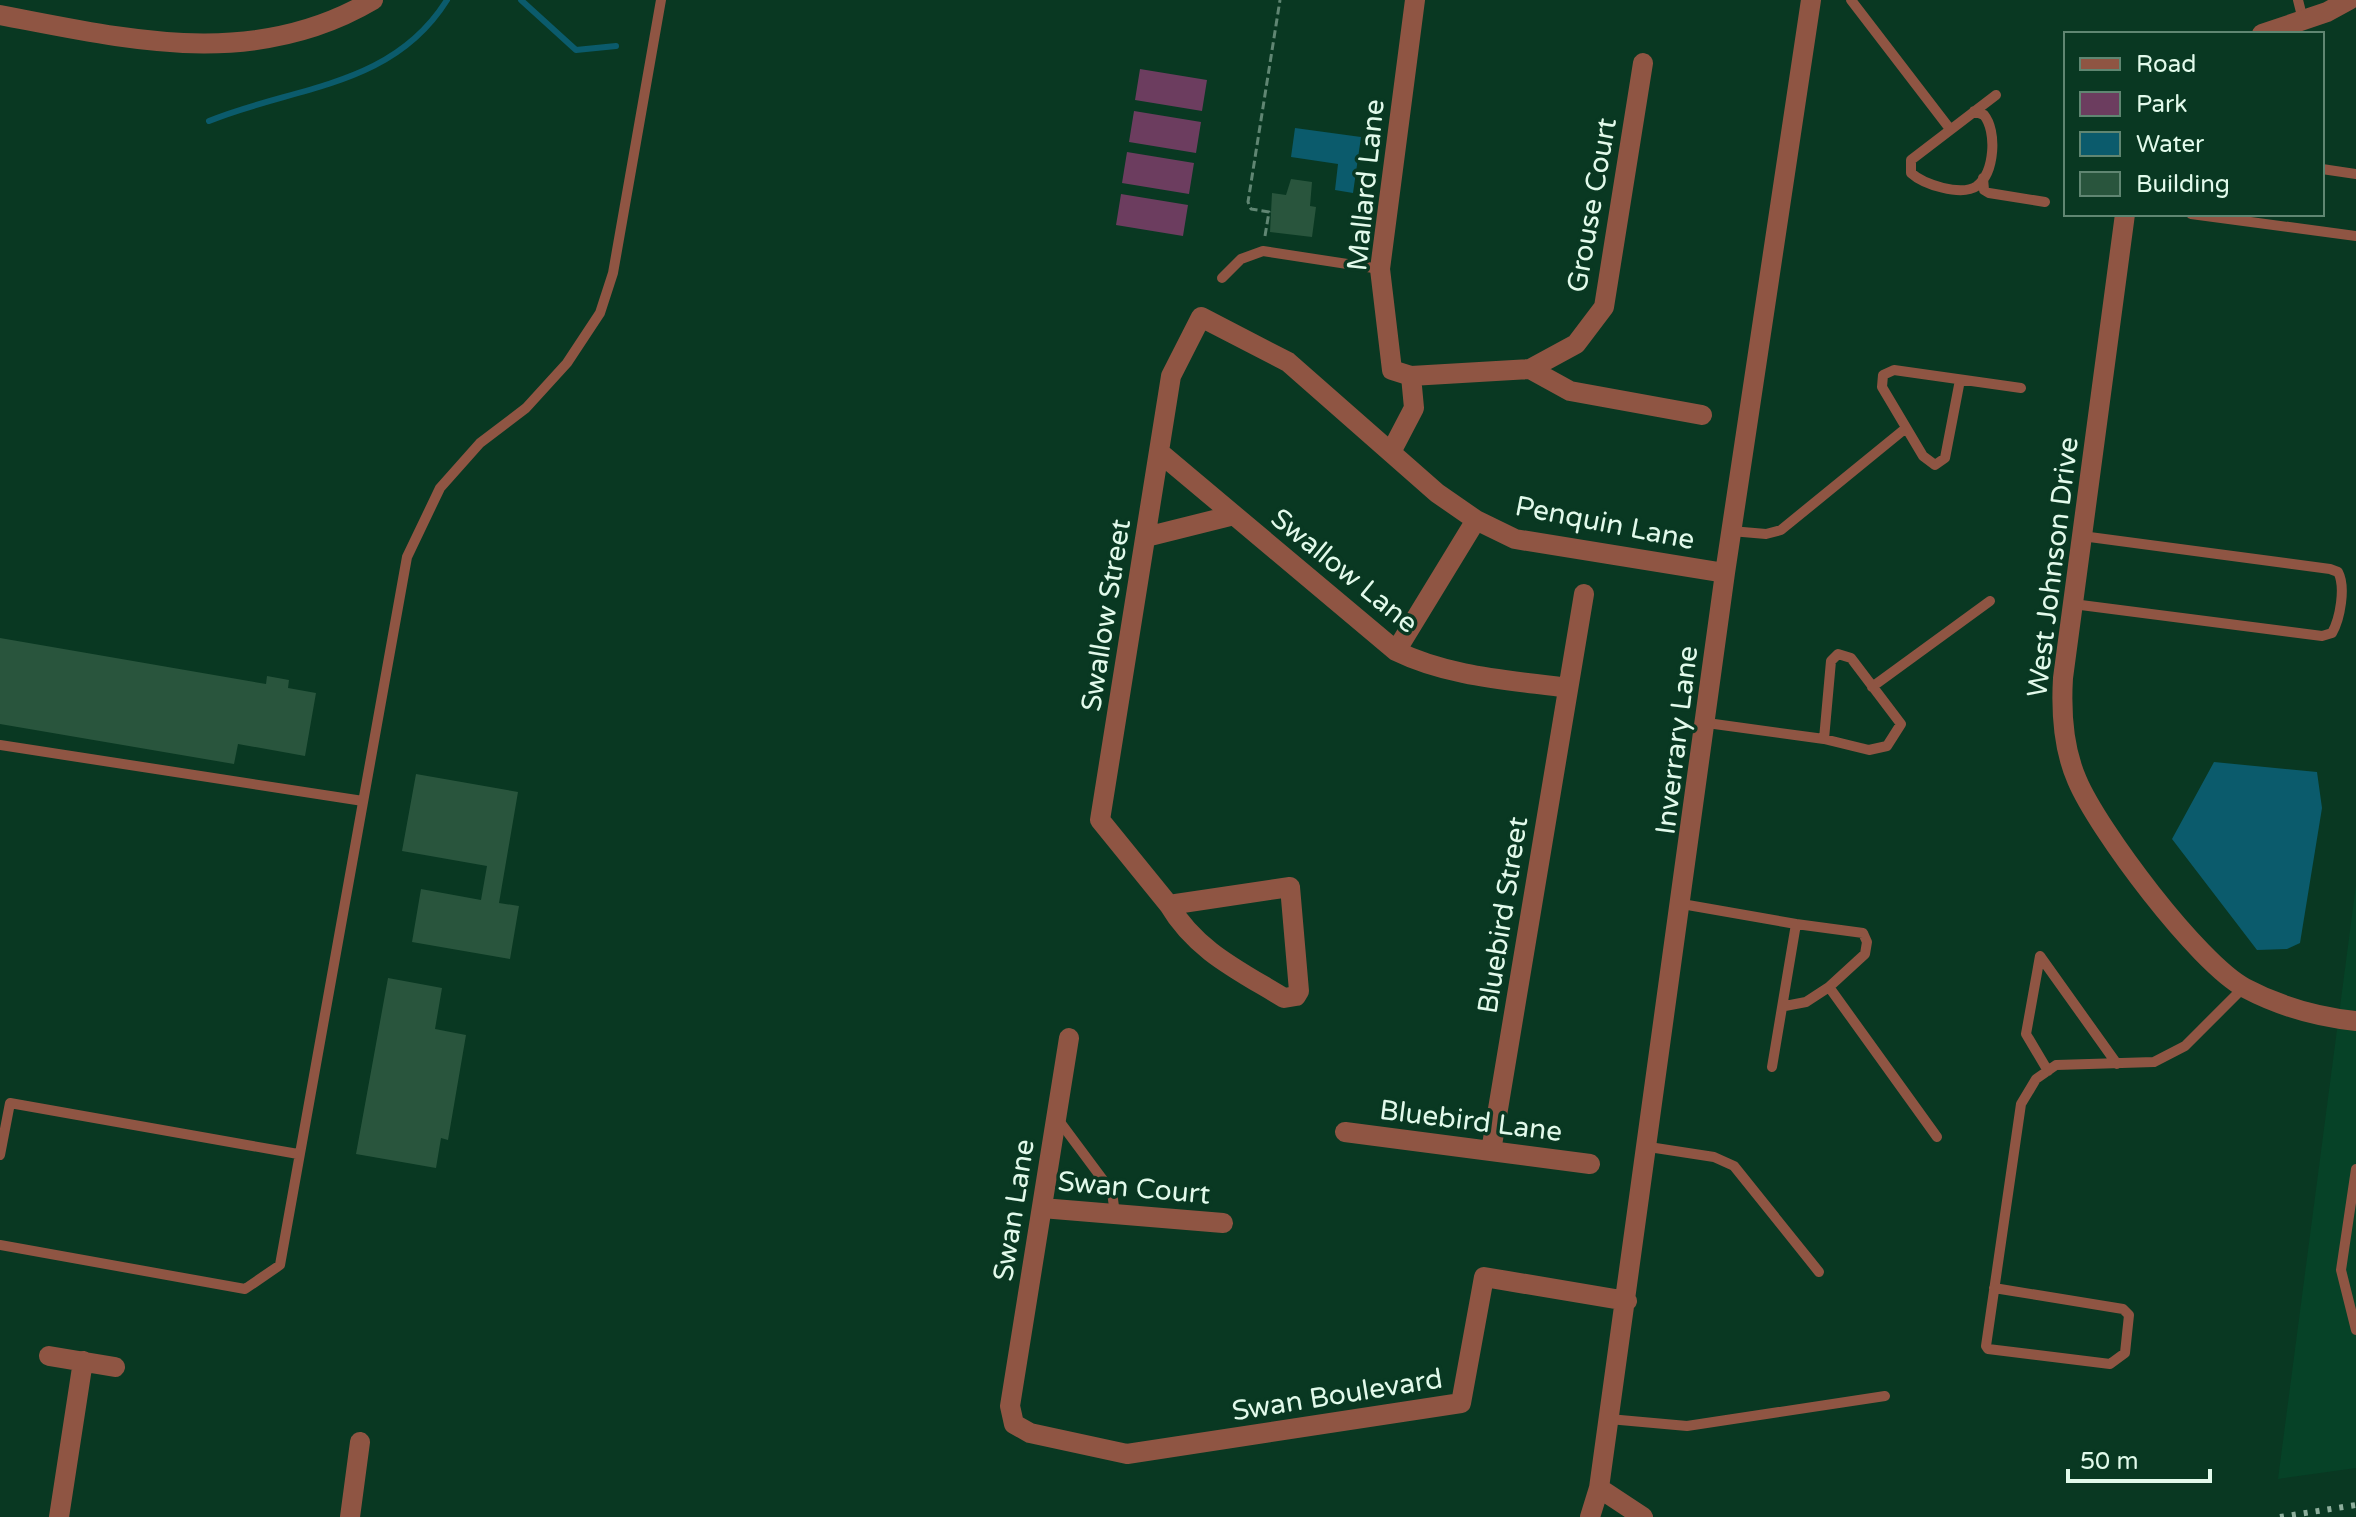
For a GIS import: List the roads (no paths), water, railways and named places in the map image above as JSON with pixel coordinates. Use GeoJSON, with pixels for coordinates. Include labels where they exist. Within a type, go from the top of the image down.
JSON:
{"type":"FeatureCollection","features":[{"type":"Feature","properties":{"kind":"street"},"geometry":{"type":"LineString","coordinates":[[0,15],[147,43],[205,46],[263,39],[309,28],[373,0]]}},
{"type":"Feature","properties":{"kind":"street","name":"Mallard Lane"},"geometry":{"type":"LineString","coordinates":[[1411,376],[1392,370],[1380,269],[1415,0]]}},
{"type":"Feature","properties":{"kind":"street","name":"Inverrary Lane"},"geometry":{"type":"LineString","coordinates":[[1590,1517],[1599,1488],[1627,1301],[1725,573],[1811,0]]}},
{"type":"Feature","properties":{"kind":"street"},"geometry":{"type":"LineString","coordinates":[[2265,32],[2301,10],[2349,0]]}},
{"type":"Feature","properties":{"kind":"street","name":"Grouse Court"},"geometry":{"type":"LineString","coordinates":[[1530,369],[1576,344],[1604,307],[1643,63]]}},
{"type":"Feature","properties":{"kind":"street","name":"West Johnson Drive"},"geometry":{"type":"LineString","coordinates":[[2125,216],[2061,703],[2066,746],[2077,780],[2095,813],[2196,949],[2244,987],[2328,1018],[2356,1021]]}},
{"type":"Feature","properties":{"kind":"street","name":"Penquin Lane"},"geometry":{"type":"LineString","coordinates":[[1201,317],[1288,362],[1437,493],[1476,520],[1515,539],[1725,573]]}},
{"type":"Feature","properties":{"kind":"street","name":"Swallow Street"},"geometry":{"type":"LineString","coordinates":[[1169,905],[1290,887],[1299,991],[1296,996],[1284,998],[1203,949],[1183,930],[1169,905],[1100,820],[1171,376],[1201,317]]}},
{"type":"Feature","properties":{"kind":"street"},"geometry":{"type":"LineString","coordinates":[[1391,452],[1414,408],[1411,376],[1530,369],[1570,391],[1702,415]]}},
{"type":"Feature","properties":{"kind":"street","name":"Swallow Lane"},"geometry":{"type":"LineString","coordinates":[[1159,452],[1396,651],[1419,662],[1460,673],[1568,688]]}},
{"type":"Feature","properties":{"kind":"street"},"geometry":{"type":"LineString","coordinates":[[1146,537],[1234,515]]}},
{"type":"Feature","properties":{"kind":"street"},"geometry":{"type":"LineString","coordinates":[[1396,651],[1476,520]]}},
{"type":"Feature","properties":{"kind":"street","name":"Bluebird Street"},"geometry":{"type":"LineString","coordinates":[[1491,1151],[1584,594]]}},
{"type":"Feature","properties":{"kind":"street","name":"Swan Lane"},"geometry":{"type":"LineString","coordinates":[[1069,1038],[1010,1406],[1014,1424],[1030,1433],[1127,1454],[1188,1444]]}},
{"type":"Feature","properties":{"kind":"street","name":"Bluebird Lane"},"geometry":{"type":"LineString","coordinates":[[1345,1132],[1590,1164]]}},
{"type":"Feature","properties":{"kind":"street","name":"Swan Court"},"geometry":{"type":"LineString","coordinates":[[1042,1208],[1223,1223]]}},
{"type":"Feature","properties":{"kind":"street","name":"Swan Boulevard"},"geometry":{"type":"LineString","coordinates":[[1188,1444],[1461,1403],[1484,1277],[1627,1301]]}},
{"type":"Feature","properties":{"kind":"street"},"geometry":{"type":"LineString","coordinates":[[49,1356],[115,1367]]}},
{"type":"Feature","properties":{"kind":"street"},"geometry":{"type":"LineString","coordinates":[[59,1517],[83,1361]]}},
{"type":"Feature","properties":{"kind":"street"},"geometry":{"type":"LineString","coordinates":[[350,1517],[360,1442]]}},
{"type":"Feature","properties":{"kind":"street"},"geometry":{"type":"LineString","coordinates":[[1599,1488],[1643,1517]]}},
{"type":"Feature","properties":{"kind":"lane"},"geometry":{"type":"LineString","coordinates":[[0,1245],[245,1289],[280,1265],[407,557],[440,488],[480,443],[526,408],[567,363],[600,313],[613,273],[661,0]]}},
{"type":"Feature","properties":{"kind":"lane"},"geometry":{"type":"LineString","coordinates":[[1851,0],[1950,129]]}},
{"type":"Feature","properties":{"kind":"lane"},"geometry":{"type":"LineString","coordinates":[[1984,175],[1977,186],[1965,190],[1927,183],[1911,173],[1911,160],[1996,95]]}},
{"type":"Feature","properties":{"kind":"lane"},"geometry":{"type":"LineString","coordinates":[[1974,111],[1984,115],[1993,134],[1982,185],[1989,193],[2045,202]]}},
{"type":"Feature","properties":{"kind":"lane"},"geometry":{"type":"LineString","coordinates":[[2324,169],[2356,174]]}},
{"type":"Feature","properties":{"kind":"lane"},"geometry":{"type":"LineString","coordinates":[[2206,216],[2356,236]]}},
{"type":"Feature","properties":{"kind":"lane"},"geometry":{"type":"LineString","coordinates":[[1222,278],[1241,259],[1263,251],[1380,269]]}},
{"type":"Feature","properties":{"kind":"lane"},"geometry":{"type":"LineString","coordinates":[[1960,380],[1945,458],[1935,465],[1923,456],[1882,387],[1883,375],[1894,370],[2021,388]]}},
{"type":"Feature","properties":{"kind":"lane"},"geometry":{"type":"LineString","coordinates":[[1731,531],[1766,534],[1781,530],[1906,428]]}},
{"type":"Feature","properties":{"kind":"lane"},"geometry":{"type":"LineString","coordinates":[[2073,604],[2322,636],[2332,633],[2337,624],[2343,580],[2338,572],[2082,536]]}},
{"type":"Feature","properties":{"kind":"lane"},"geometry":{"type":"LineString","coordinates":[[1872,687],[1990,601]]}},
{"type":"Feature","properties":{"kind":"lane"},"geometry":{"type":"LineString","coordinates":[[1707,723],[1824,739],[1869,750],[1887,746],[1901,724],[1851,658],[1838,654],[1831,661],[1824,739]]}},
{"type":"Feature","properties":{"kind":"lane"},"geometry":{"type":"LineString","coordinates":[[0,745],[363,801]]}},
{"type":"Feature","properties":{"kind":"lane"},"geometry":{"type":"LineString","coordinates":[[1682,904],[1863,933],[1867,942],[1865,954],[1829,987],[1806,1002],[1785,1006]]}},
{"type":"Feature","properties":{"kind":"lane"},"geometry":{"type":"LineString","coordinates":[[1772,1067],[1785,1006],[1796,924]]}},
{"type":"Feature","properties":{"kind":"lane"},"geometry":{"type":"LineString","coordinates":[[2048,1071],[2026,1034],[2040,956],[2117,1064]]}},
{"type":"Feature","properties":{"kind":"lane"},"geometry":{"type":"LineString","coordinates":[[1829,987],[1937,1137]]}},
{"type":"Feature","properties":{"kind":"lane"},"geometry":{"type":"LineString","coordinates":[[1994,1288],[2123,1309],[2129,1315],[2125,1353],[2110,1364],[1988,1349],[1994,1288],[2021,1104],[2036,1079],[2056,1065],[2154,1062],[2185,1046],[2244,987]]}},
{"type":"Feature","properties":{"kind":"lane"},"geometry":{"type":"LineString","coordinates":[[0,1155],[5,1102],[298,1154]]}},
{"type":"Feature","properties":{"kind":"lane"},"geometry":{"type":"LineString","coordinates":[[1056,1118],[1112,1192],[1115,1214]]}},
{"type":"Feature","properties":{"kind":"lane"},"geometry":{"type":"LineString","coordinates":[[1649,1147],[1714,1157],[1734,1166],[1819,1272]]}},
{"type":"Feature","properties":{"kind":"lane"},"geometry":{"type":"LineString","coordinates":[[2356,1169],[2341,1270],[2356,1330]]}},
{"type":"Feature","properties":{"kind":"lane"},"geometry":{"type":"LineString","coordinates":[[1609,1419],[1687,1426],[1885,1396]]}},
{"type":"Feature","properties":{"kind":"water"},"geometry":{"type":"Polygon","coordinates":[[[1295,128],[1361,137],[1353,193],[1335,190],[1338,164],[1291,157],[1295,128]]]}},
{"type":"Feature","properties":{"kind":"water"},"geometry":{"type":"Polygon","coordinates":[[[2214,762],[2317,772],[2322,808],[2300,943],[2287,949],[2257,950],[2172,839],[2214,762]]]}},
{"type":"Feature","properties":{"kind":"waterway"},"geometry":{"type":"LineString","coordinates":[[209,121],[370,68],[399,51],[424,29],[447,0]]}},
{"type":"Feature","properties":{"kind":"waterway"},"geometry":{"type":"LineString","coordinates":[[521,0],[576,50],[616,46]]}},
{"type":"Feature","properties":{"kind":"railway"},"geometry":{"type":"LineString","coordinates":[[2280,1517],[2356,1505]]}}]}
